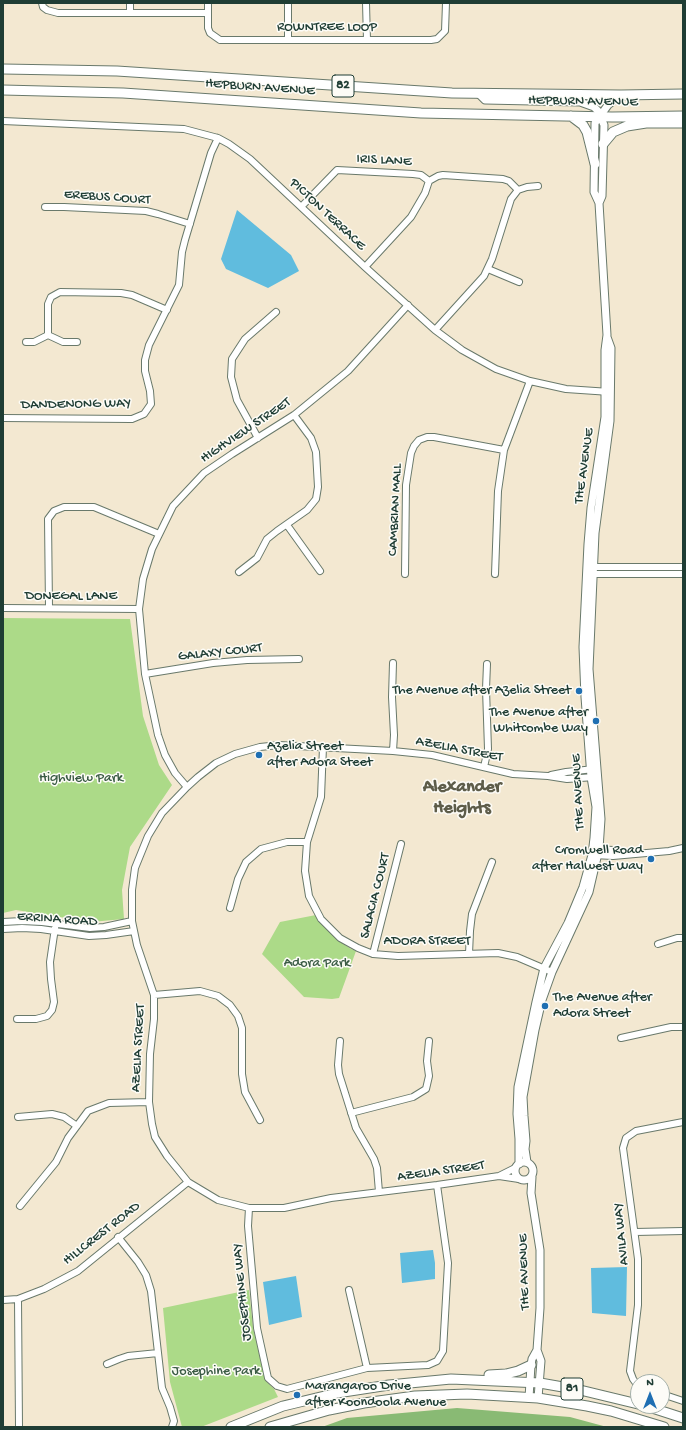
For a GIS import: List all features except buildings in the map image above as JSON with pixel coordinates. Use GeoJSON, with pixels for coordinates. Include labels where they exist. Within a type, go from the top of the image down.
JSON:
{"type":"FeatureCollection","features":[{"type":"Feature","properties":{"kind":"main road","name":"HEPBURN AVENUE"},"geometry":{"type":"LineString","coordinates":[[3,69],[117,71],[479,94],[683,94]]}},
{"type":"Feature","properties":{"kind":"main road","name":"HEPBURN AVENUE"},"geometry":{"type":"LineString","coordinates":[[3,90],[123,93],[421,113],[600,117],[683,116]]}},
{"type":"Feature","properties":{"kind":"main road"},"geometry":{"type":"LineString","coordinates":[[570,116],[583,125],[587,132],[594,164]]}},
{"type":"Feature","properties":{"kind":"main road"},"geometry":{"type":"LineString","coordinates":[[603,144],[613,132],[627,126],[646,123],[683,123]]}},
{"type":"Feature","properties":{"kind":"main road"},"geometry":{"type":"LineString","coordinates":[[451,1379],[471,1374],[506,1374],[518,1371],[531,1365]]}},
{"type":"Feature","properties":{"kind":"main road","name":"81"},"geometry":{"type":"LineString","coordinates":[[231,1427],[283,1406],[337,1393],[389,1385],[451,1379],[540,1383],[580,1390],[630,1402]]}},
{"type":"Feature","properties":{"kind":"main road","name":"81"},"geometry":{"type":"LineString","coordinates":[[270,1427],[329,1410],[388,1399],[460,1394],[533,1398],[599,1409],[664,1427]]}},
{"type":"Feature","properties":{"kind":"main road"},"geometry":{"type":"LineString","coordinates":[[670,1414],[683,1418]]}},
{"type":"Feature","properties":{"kind":"street"},"geometry":{"type":"LineString","coordinates":[[42,3],[43,7],[47,10],[58,13],[208,13]]}},
{"type":"Feature","properties":{"kind":"street"},"geometry":{"type":"LineString","coordinates":[[130,3],[130,13]]}},
{"type":"Feature","properties":{"kind":"street","name":"ROWNTREE LOOP"},"geometry":{"type":"LineString","coordinates":[[208,3],[208,28],[210,33],[220,40],[437,39],[445,30],[446,3]]}},
{"type":"Feature","properties":{"kind":"street"},"geometry":{"type":"LineString","coordinates":[[288,3],[288,40]]}},
{"type":"Feature","properties":{"kind":"street"},"geometry":{"type":"LineString","coordinates":[[366,3],[367,40]]}},
{"type":"Feature","properties":{"kind":"street"},"geometry":{"type":"LineString","coordinates":[[3,86],[52,91]]}},
{"type":"Feature","properties":{"kind":"street"},"geometry":{"type":"LineString","coordinates":[[479,94],[485,100],[580,102],[594,107],[598,111],[600,117]]}},
{"type":"Feature","properties":{"kind":"street","name":"THE AVENUE"},"geometry":{"type":"LineString","coordinates":[[527,1162],[525,1150],[524,1097],[538,1015],[552,972],[589,892],[601,819],[594,769],[589,669],[590,570],[610,421],[608,392],[611,348],[607,334],[599,203],[594,192],[595,123],[608,105],[621,95]]}},
{"type":"Feature","properties":{"kind":"street","name":"THE AVENUE"},"geometry":{"type":"LineString","coordinates":[[599,203],[602,196],[604,124],[600,117]]}},
{"type":"Feature","properties":{"kind":"street","name":"PICTON TERRACE"},"geometry":{"type":"LineString","coordinates":[[3,121],[184,129],[218,138],[242,153],[365,267],[436,330],[462,350],[481,361],[514,376],[530,381],[566,389],[608,392]]}},
{"type":"Feature","properties":{"kind":"street","name":"DANDENONG WAY"},"geometry":{"type":"LineString","coordinates":[[3,418],[132,419],[144,414],[151,404],[150,391],[145,371],[145,360],[149,345],[179,285],[182,252],[212,153],[218,138]]}},
{"type":"Feature","properties":{"kind":"street","name":"IRIS LANE"},"geometry":{"type":"LineString","coordinates":[[301,207],[337,170],[413,174],[421,175],[429,181]]}},
{"type":"Feature","properties":{"kind":"street"},"geometry":{"type":"LineString","coordinates":[[365,267],[412,217],[426,193],[429,181],[438,176],[503,178],[509,181],[518,190]]}},
{"type":"Feature","properties":{"kind":"street"},"geometry":{"type":"LineString","coordinates":[[436,330],[480,282],[488,269],[511,199],[518,190],[538,186]]}},
{"type":"Feature","properties":{"kind":"street","name":"EREBUS COURT"},"geometry":{"type":"LineString","coordinates":[[45,207],[64,206],[146,211],[190,224]]}},
{"type":"Feature","properties":{"kind":"street"},"geometry":{"type":"LineString","coordinates":[[488,269],[519,282]]}},
{"type":"Feature","properties":{"kind":"street"},"geometry":{"type":"LineString","coordinates":[[48,334],[48,304],[51,297],[60,292],[121,293],[132,295],[167,310]]}},
{"type":"Feature","properties":{"kind":"street","name":"HIGHVIEW STREET"},"geometry":{"type":"LineString","coordinates":[[186,787],[175,773],[158,736],[145,674],[139,609],[143,579],[152,549],[173,506],[204,474],[232,454],[294,415],[348,371],[408,305]]}},
{"type":"Feature","properties":{"kind":"street"},"geometry":{"type":"LineString","coordinates":[[258,438],[237,400],[231,377],[232,359],[245,339],[276,312]]}},
{"type":"Feature","properties":{"kind":"street"},"geometry":{"type":"LineString","coordinates":[[48,334],[63,342],[77,342]]}},
{"type":"Feature","properties":{"kind":"street"},"geometry":{"type":"LineString","coordinates":[[26,342],[34,342],[48,334]]}},
{"type":"Feature","properties":{"kind":"street"},"geometry":{"type":"LineString","coordinates":[[495,574],[498,491],[504,450],[530,381]]}},
{"type":"Feature","properties":{"kind":"street"},"geometry":{"type":"LineString","coordinates":[[239,572],[257,558],[267,539],[307,510],[316,499],[318,487],[316,452],[311,438],[294,415]]}},
{"type":"Feature","properties":{"kind":"street","name":"CAMBRIAN MALL"},"geometry":{"type":"LineString","coordinates":[[405,574],[406,485],[411,453],[414,446],[419,440],[427,437],[434,437],[504,450]]}},
{"type":"Feature","properties":{"kind":"street"},"geometry":{"type":"LineString","coordinates":[[49,608],[48,519],[54,511],[64,507],[94,507],[159,534]]}},
{"type":"Feature","properties":{"kind":"street"},"geometry":{"type":"LineString","coordinates":[[287,524],[320,571]]}},
{"type":"Feature","properties":{"kind":"street"},"geometry":{"type":"LineString","coordinates":[[590,570],[683,567]]}},
{"type":"Feature","properties":{"kind":"street"},"geometry":{"type":"LineString","coordinates":[[590,570],[683,574]]}},
{"type":"Feature","properties":{"kind":"street","name":"DONEGAL LANE"},"geometry":{"type":"LineString","coordinates":[[3,608],[139,609]]}},
{"type":"Feature","properties":{"kind":"street","name":"GALAXY COURT"},"geometry":{"type":"LineString","coordinates":[[145,674],[213,663],[247,660],[299,659]]}},
{"type":"Feature","properties":{"kind":"street"},"geometry":{"type":"LineString","coordinates":[[393,663],[393,751]]}},
{"type":"Feature","properties":{"kind":"street"},"geometry":{"type":"LineString","coordinates":[[484,767],[488,749],[486,689],[487,664]]}},
{"type":"Feature","properties":{"kind":"street","name":"AZELIA STREET"},"geometry":{"type":"LineString","coordinates":[[522,1180],[499,1176],[331,1198],[284,1208],[249,1208],[218,1200],[188,1182],[167,1156],[155,1137],[152,1124],[149,1102],[150,1054],[154,1019],[154,995],[137,945],[132,921],[132,890],[135,868],[148,836],[162,814],[186,787],[216,763],[235,754],[260,747],[279,745],[393,751],[432,755],[513,774],[548,776],[567,779],[595,777]]}},
{"type":"Feature","properties":{"kind":"street","name":"ADORA STREET"},"geometry":{"type":"LineString","coordinates":[[323,747],[321,797],[307,842],[305,871],[309,896],[321,919],[340,938],[373,954],[398,956],[498,953],[517,957],[552,972]]}},
{"type":"Feature","properties":{"kind":"street","name":"AZELIA STREET"},"geometry":{"type":"LineString","coordinates":[[548,776],[566,772],[594,769]]}},
{"type":"Feature","properties":{"kind":"street"},"geometry":{"type":"LineString","coordinates":[[230,908],[238,879],[246,862],[261,849],[286,842],[307,842]]}},
{"type":"Feature","properties":{"kind":"street","name":"SALACIA COURT"},"geometry":{"type":"LineString","coordinates":[[373,954],[401,844]]}},
{"type":"Feature","properties":{"kind":"street"},"geometry":{"type":"LineString","coordinates":[[595,852],[613,856],[669,851],[683,848]]}},
{"type":"Feature","properties":{"kind":"street","name":"THE AVENUE"},"geometry":{"type":"LineString","coordinates":[[517,1166],[519,1139],[517,1114],[518,1087],[544,968],[568,924],[595,852]]}},
{"type":"Feature","properties":{"kind":"street"},"geometry":{"type":"LineString","coordinates":[[469,954],[472,914],[492,862]]}},
{"type":"Feature","properties":{"kind":"street","name":"ERRINA ROAD"},"geometry":{"type":"LineString","coordinates":[[3,922],[22,921],[90,928],[104,927],[132,921]]}},
{"type":"Feature","properties":{"kind":"street"},"geometry":{"type":"LineString","coordinates":[[17,1019],[36,1019],[47,1016],[52,1010],[54,1002],[50,962],[56,924]]}},
{"type":"Feature","properties":{"kind":"street","name":"ERRINA ROAD"},"geometry":{"type":"LineString","coordinates":[[3,929],[22,928],[89,936],[134,931]]}},
{"type":"Feature","properties":{"kind":"street"},"geometry":{"type":"LineString","coordinates":[[658,944],[677,938],[683,938]]}},
{"type":"Feature","properties":{"kind":"street"},"geometry":{"type":"LineString","coordinates":[[154,995],[200,991],[218,996],[230,1005],[238,1016],[242,1028],[242,1074],[245,1092],[260,1120]]}},
{"type":"Feature","properties":{"kind":"street"},"geometry":{"type":"LineString","coordinates":[[621,1038],[671,1027],[683,1027]]}},
{"type":"Feature","properties":{"kind":"street"},"geometry":{"type":"LineString","coordinates":[[340,1041],[338,1065],[356,1128],[374,1159],[377,1168],[380,1192]]}},
{"type":"Feature","properties":{"kind":"street"},"geometry":{"type":"LineString","coordinates":[[351,1113],[413,1098],[426,1089],[429,1076],[427,1061],[429,1041]]}},
{"type":"Feature","properties":{"kind":"street"},"geometry":{"type":"LineString","coordinates":[[20,1206],[56,1162],[68,1138],[88,1111],[109,1103],[149,1102]]}},
{"type":"Feature","properties":{"kind":"street"},"geometry":{"type":"LineString","coordinates":[[18,1117],[52,1114],[64,1117],[77,1126]]}},
{"type":"Feature","properties":{"kind":"street","name":"AVILA WAY"},"geometry":{"type":"LineString","coordinates":[[631,1374],[630,1371],[638,1305],[638,1259],[623,1148],[626,1138],[636,1131],[683,1122]]}},
{"type":"Feature","properties":{"kind":"street"},"geometry":{"type":"LineString","coordinates":[[527,1162],[533,1169],[532,1177],[522,1180],[515,1174],[517,1166],[527,1162]]}},
{"type":"Feature","properties":{"kind":"street","name":"AZELIA STREET"},"geometry":{"type":"LineString","coordinates":[[499,1176],[517,1166]]}},
{"type":"Feature","properties":{"kind":"street","name":"THE AVENUE"},"geometry":{"type":"LineString","coordinates":[[532,1177],[531,1193],[540,1250],[540,1308],[537,1350],[532,1359],[530,1383],[533,1398]]}},
{"type":"Feature","properties":{"kind":"street","name":"THE AVENUE"},"geometry":{"type":"LineString","coordinates":[[522,1180],[531,1193]]}},
{"type":"Feature","properties":{"kind":"street","name":"HILLCREST ROAD"},"geometry":{"type":"LineString","coordinates":[[3,1300],[18,1298],[44,1289],[78,1271],[118,1237],[188,1182]]}},
{"type":"Feature","properties":{"kind":"street","name":"JOSEPHINE WAY"},"geometry":{"type":"LineString","coordinates":[[249,1208],[248,1226],[257,1328],[268,1378],[276,1386],[287,1389],[367,1368],[428,1365],[437,1361],[443,1350],[448,1263],[437,1185]]}},
{"type":"Feature","properties":{"kind":"street"},"geometry":{"type":"LineString","coordinates":[[635,1232],[683,1231]]}},
{"type":"Feature","properties":{"kind":"street"},"geometry":{"type":"LineString","coordinates":[[118,1237],[138,1262],[146,1275],[150,1291],[162,1388],[174,1421],[172,1427]]}},
{"type":"Feature","properties":{"kind":"street"},"geometry":{"type":"LineString","coordinates":[[349,1290],[367,1368]]}},
{"type":"Feature","properties":{"kind":"street"},"geometry":{"type":"LineString","coordinates":[[18,1298],[19,1427]]}},
{"type":"Feature","properties":{"kind":"street","name":"THE AVENUE"},"geometry":{"type":"LineString","coordinates":[[533,1398],[540,1383],[541,1360],[537,1350]]}},
{"type":"Feature","properties":{"kind":"street"},"geometry":{"type":"LineString","coordinates":[[107,1364],[119,1358],[128,1356],[158,1353]]}},
{"type":"Feature","properties":{"kind":"street"},"geometry":{"type":"LineString","coordinates":[[670,1397],[683,1401]]}},
{"type":"Feature","properties":{"kind":"green space","name":"Highview Park"},"geometry":{"type":"Polygon","coordinates":[[[3,618],[130,619],[143,716],[159,765],[172,785],[130,847],[122,890],[124,919],[91,922],[16,910],[3,913],[3,618]]]}},
{"type":"Feature","properties":{"kind":"green space","name":"Adora Park"},"geometry":{"type":"Polygon","coordinates":[[[316,915],[319,921],[339,941],[356,951],[339,998],[304,997],[262,954],[280,922],[316,915]]]}},
{"type":"Feature","properties":{"kind":"green space","name":"Josephine Park"},"geometry":{"type":"Polygon","coordinates":[[[249,1290],[253,1327],[265,1380],[274,1389],[278,1397],[201,1427],[182,1427],[170,1382],[163,1308],[249,1290]]]}},
{"type":"Feature","properties":{"kind":"green space"},"geometry":{"type":"Polygon","coordinates":[[[457,1408],[570,1417],[607,1427],[322,1427],[347,1418],[457,1408]]]}},
{"type":"Feature","properties":{"kind":"water"},"geometry":{"type":"Polygon","coordinates":[[[237,210],[291,255],[299,271],[268,288],[226,269],[221,259],[237,210]]]}},
{"type":"Feature","properties":{"kind":"water"},"geometry":{"type":"Polygon","coordinates":[[[433,1250],[435,1279],[402,1283],[400,1253],[433,1250]]]}},
{"type":"Feature","properties":{"kind":"water"},"geometry":{"type":"Polygon","coordinates":[[[627,1267],[626,1316],[592,1313],[591,1268],[627,1267]]]}},
{"type":"Feature","properties":{"kind":"water"},"geometry":{"type":"Polygon","coordinates":[[[296,1276],[302,1317],[269,1325],[263,1282],[296,1276]]]}},
{"type":"Feature","properties":{"kind":"place","name":"The Avenue after Azelia Street"},"geometry":{"type":"Point","coordinates":[579,691]}},
{"type":"Feature","properties":{"kind":"place","name":"The Avenue after Whitcombe Way"},"geometry":{"type":"Point","coordinates":[596,721]}},
{"type":"Feature","properties":{"kind":"place","name":"Azelia Street after Adora Steet"},"geometry":{"type":"Point","coordinates":[259,755]}},
{"type":"Feature","properties":{"kind":"place","name":"Cromwell Road after Halwest Way"},"geometry":{"type":"Point","coordinates":[651,859]}},
{"type":"Feature","properties":{"kind":"place","name":"The Avenue after Adora Street"},"geometry":{"type":"Point","coordinates":[545,1006]}},
{"type":"Feature","properties":{"kind":"place","name":"Marangaroo Drive after Koondoola Avenue"},"geometry":{"type":"Point","coordinates":[297,1395]}},
{"type":"Feature","properties":{"kind":"district","name":"Alexander Heights"},"geometry":{"type":"Point","coordinates":[462,798]}}]}
